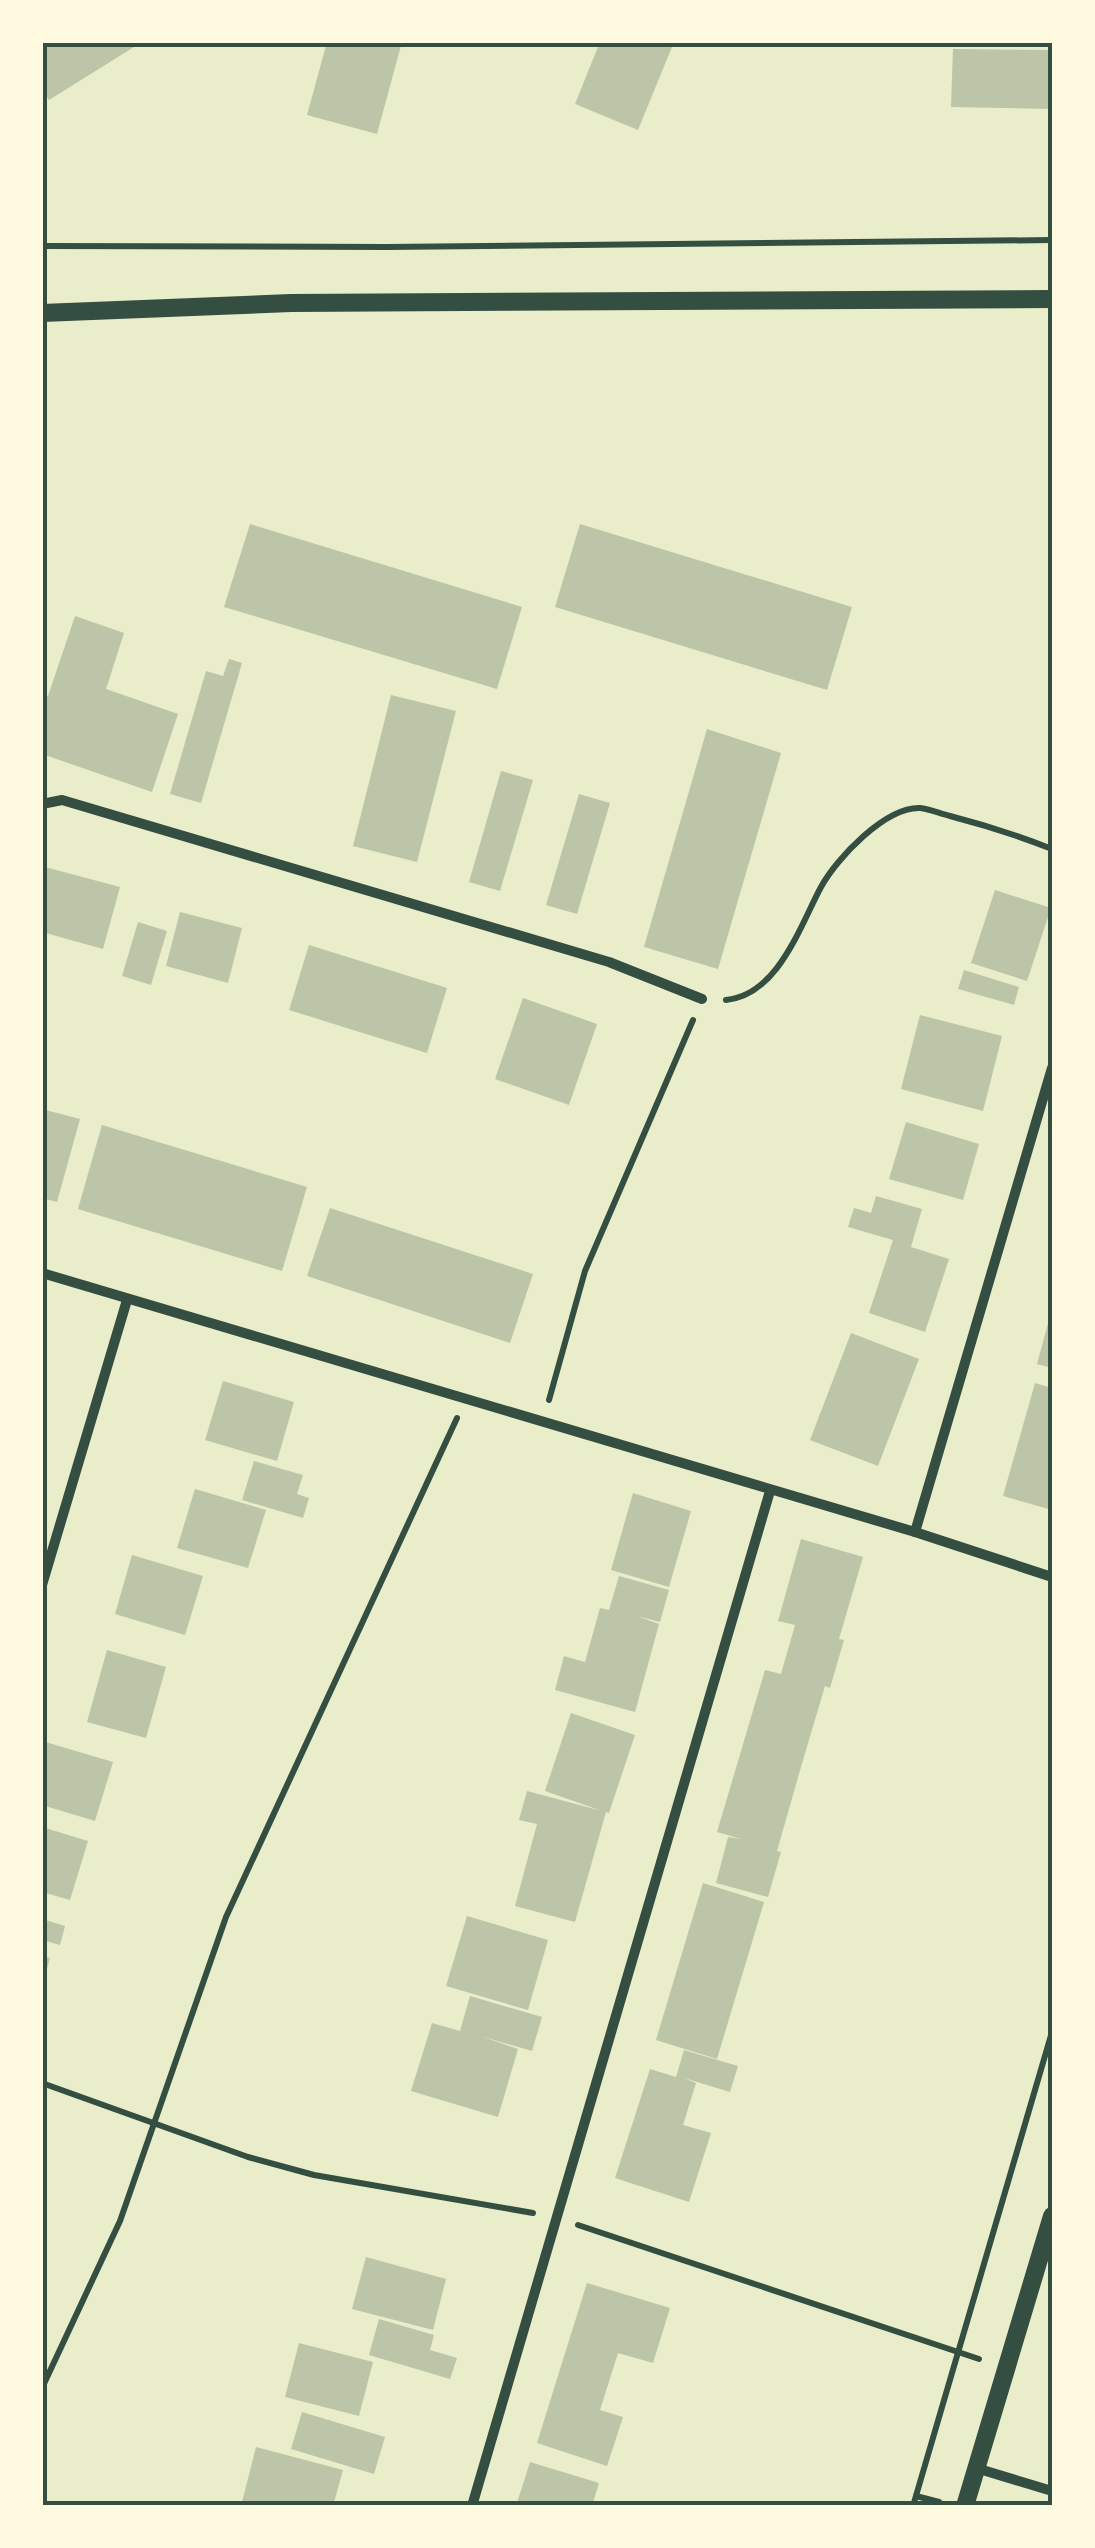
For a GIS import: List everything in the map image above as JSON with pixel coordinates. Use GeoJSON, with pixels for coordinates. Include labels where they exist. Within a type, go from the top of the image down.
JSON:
{"type":"FeatureCollection","features":[{"type":"Feature","properties":{"kind":"street"},"geometry":{"type":"LineString","coordinates":[[42,313],[291,304],[1052,298]]}},
{"type":"Feature","properties":{"kind":"street"},"geometry":{"type":"LineString","coordinates":[[42,804],[62,800],[421,906],[610,962],[702,999]]}},
{"type":"Feature","properties":{"kind":"street"},"geometry":{"type":"LineString","coordinates":[[914,1532],[1052,1068]]}},
{"type":"Feature","properties":{"kind":"street"},"geometry":{"type":"LineString","coordinates":[[42,1273],[914,1532],[1052,1578]]}},
{"type":"Feature","properties":{"kind":"street"},"geometry":{"type":"LineString","coordinates":[[42,1586],[127,1300]]}},
{"type":"Feature","properties":{"kind":"street"},"geometry":{"type":"LineString","coordinates":[[472,2506],[770,1491]]}},
{"type":"Feature","properties":{"kind":"street"},"geometry":{"type":"LineString","coordinates":[[966,2506],[1052,2216]]}},
{"type":"Feature","properties":{"kind":"street"},"geometry":{"type":"LineString","coordinates":[[976,2468],[1052,2490]]}},
{"type":"Feature","properties":{"kind":"path"},"geometry":{"type":"LineString","coordinates":[[42,246],[405,247],[1052,240]]}},
{"type":"Feature","properties":{"kind":"path"},"geometry":{"type":"LineString","coordinates":[[543,1422],[585,1270],[702,999],[732,1000],[779,967],[823,883],[856,844],[884,819],[918,808],[1002,829],[1052,849]]}},
{"type":"Feature","properties":{"kind":"path"},"geometry":{"type":"LineString","coordinates":[[42,2388],[120,2221],[226,1917],[446,1436],[467,1400]]}},
{"type":"Feature","properties":{"kind":"path"},"geometry":{"type":"LineString","coordinates":[[913,2506],[1052,2032]]}},
{"type":"Feature","properties":{"kind":"path"},"geometry":{"type":"LineString","coordinates":[[42,2083],[248,2157],[314,2175],[557,2217],[1007,2368]]}},
{"type":"Feature","properties":{"kind":"building"},"geometry":{"type":"Polygon","coordinates":[[[42,42],[142,42],[49,100],[42,89],[42,42]]]}},
{"type":"Feature","properties":{"kind":"building"},"geometry":{"type":"Polygon","coordinates":[[[327,42],[402,42],[377,134],[307,115],[327,42]]]}},
{"type":"Feature","properties":{"kind":"building"},"geometry":{"type":"Polygon","coordinates":[[[600,42],[674,42],[638,130],[575,104],[600,42]]]}},
{"type":"Feature","properties":{"kind":"building"},"geometry":{"type":"Polygon","coordinates":[[[953,49],[1052,50],[1052,109],[951,107],[953,49]]]}},
{"type":"Feature","properties":{"kind":"building"},"geometry":{"type":"Polygon","coordinates":[[[250,524],[522,607],[497,689],[224,607],[250,524]]]}},
{"type":"Feature","properties":{"kind":"building"},"geometry":{"type":"Polygon","coordinates":[[[580,524],[852,607],[827,690],[555,607],[580,524]]]}},
{"type":"Feature","properties":{"kind":"building"},"geometry":{"type":"Polygon","coordinates":[[[75,616],[124,633],[106,689],[178,714],[152,792],[42,754],[42,694],[48,696],[75,616]]]}},
{"type":"Feature","properties":{"kind":"building"},"geometry":{"type":"Polygon","coordinates":[[[229,659],[242,663],[201,803],[170,794],[206,671],[223,676],[229,659]]]}},
{"type":"Feature","properties":{"kind":"building"},"geometry":{"type":"Polygon","coordinates":[[[391,695],[456,711],[417,862],[353,846],[391,695]]]}},
{"type":"Feature","properties":{"kind":"building"},"geometry":{"type":"Polygon","coordinates":[[[707,729],[781,753],[718,969],[644,947],[707,729]]]}},
{"type":"Feature","properties":{"kind":"building"},"geometry":{"type":"Polygon","coordinates":[[[501,771],[533,780],[500,891],[469,882],[501,771]]]}},
{"type":"Feature","properties":{"kind":"building"},"geometry":{"type":"Polygon","coordinates":[[[579,794],[610,803],[577,914],[546,905],[579,794]]]}},
{"type":"Feature","properties":{"kind":"building"},"geometry":{"type":"Polygon","coordinates":[[[45,867],[120,887],[103,949],[42,932],[45,867]]]}},
{"type":"Feature","properties":{"kind":"building"},"geometry":{"type":"Polygon","coordinates":[[[995,890],[1051,908],[1027,981],[971,963],[995,890]]]}},
{"type":"Feature","properties":{"kind":"building"},"geometry":{"type":"Polygon","coordinates":[[[180,912],[242,928],[228,983],[166,966],[180,912]]]}},
{"type":"Feature","properties":{"kind":"building"},"geometry":{"type":"Polygon","coordinates":[[[138,922],[167,931],[151,985],[122,976],[138,922]]]}},
{"type":"Feature","properties":{"kind":"building"},"geometry":{"type":"Polygon","coordinates":[[[309,945],[447,988],[427,1053],[289,1010],[309,945]]]}},
{"type":"Feature","properties":{"kind":"building"},"geometry":{"type":"Polygon","coordinates":[[[964,970],[1019,987],[1014,1005],[958,989],[964,970]]]}},
{"type":"Feature","properties":{"kind":"building"},"geometry":{"type":"Polygon","coordinates":[[[523,998],[597,1024],[569,1105],[495,1079],[523,998]]]}},
{"type":"Feature","properties":{"kind":"building"},"geometry":{"type":"Polygon","coordinates":[[[920,1015],[1002,1036],[983,1111],[901,1089],[920,1015]]]}},
{"type":"Feature","properties":{"kind":"building"},"geometry":{"type":"Polygon","coordinates":[[[42,1109],[80,1119],[57,1202],[42,1198],[42,1109]]]}},
{"type":"Feature","properties":{"kind":"building"},"geometry":{"type":"Polygon","coordinates":[[[906,1122],[979,1144],[963,1200],[889,1179],[906,1122]]]}},
{"type":"Feature","properties":{"kind":"building"},"geometry":{"type":"Polygon","coordinates":[[[102,1125],[307,1187],[282,1271],[78,1209],[102,1125]]]}},
{"type":"Feature","properties":{"kind":"building"},"geometry":{"type":"Polygon","coordinates":[[[876,1196],[922,1209],[911,1247],[949,1259],[925,1332],[869,1313],[893,1240],[848,1227],[854,1208],[871,1213],[876,1196]]]}},
{"type":"Feature","properties":{"kind":"building"},"geometry":{"type":"Polygon","coordinates":[[[330,1208],[533,1274],[510,1343],[307,1276],[330,1208]]]}},
{"type":"Feature","properties":{"kind":"building"},"geometry":{"type":"Polygon","coordinates":[[[1052,1313],[1052,1368],[1037,1364],[1052,1313]]]}},
{"type":"Feature","properties":{"kind":"building"},"geometry":{"type":"Polygon","coordinates":[[[851,1333],[919,1359],[878,1466],[810,1440],[851,1333]]]}},
{"type":"Feature","properties":{"kind":"building"},"geometry":{"type":"Polygon","coordinates":[[[223,1381],[294,1402],[277,1461],[205,1440],[223,1381]]]}},
{"type":"Feature","properties":{"kind":"building"},"geometry":{"type":"Polygon","coordinates":[[[1035,1383],[1052,1388],[1052,1510],[1003,1496],[1035,1383]]]}},
{"type":"Feature","properties":{"kind":"building"},"geometry":{"type":"Polygon","coordinates":[[[254,1461],[303,1475],[297,1494],[309,1498],[303,1518],[242,1500],[254,1461]]]}},
{"type":"Feature","properties":{"kind":"building"},"geometry":{"type":"Polygon","coordinates":[[[195,1489],[266,1510],[248,1568],[177,1548],[195,1489]]]}},
{"type":"Feature","properties":{"kind":"building"},"geometry":{"type":"Polygon","coordinates":[[[633,1493],[691,1511],[669,1587],[611,1570],[633,1493]]]}},
{"type":"Feature","properties":{"kind":"building"},"geometry":{"type":"Polygon","coordinates":[[[801,1539],[863,1557],[839,1639],[844,1640],[830,1688],[825,1686],[801,1767],[768,1897],[716,1883],[728,1837],[741,1839],[717,1832],[765,1670],[781,1674],[795,1625],[778,1621],[801,1539]]]}},
{"type":"Feature","properties":{"kind":"building"},"geometry":{"type":"Polygon","coordinates":[[[132,1555],[203,1576],[185,1635],[115,1614],[132,1555]]]}},
{"type":"Feature","properties":{"kind":"building"},"geometry":{"type":"Polygon","coordinates":[[[619,1576],[669,1590],[660,1622],[637,1616],[659,1624],[635,1712],[555,1690],[564,1656],[585,1662],[600,1608],[609,1610],[619,1576]]]}},
{"type":"Feature","properties":{"kind":"building"},"geometry":{"type":"Polygon","coordinates":[[[107,1650],[166,1667],[146,1738],[87,1722],[107,1650]]]}},
{"type":"Feature","properties":{"kind":"building"},"geometry":{"type":"Polygon","coordinates":[[[571,1713],[635,1735],[609,1813],[606,1812],[575,1922],[515,1906],[537,1824],[519,1820],[527,1791],[602,1811],[545,1791],[571,1713]]]}},
{"type":"Feature","properties":{"kind":"building"},"geometry":{"type":"Polygon","coordinates":[[[42,1741],[113,1762],[95,1821],[42,1805],[42,1741]]]}},
{"type":"Feature","properties":{"kind":"building"},"geometry":{"type":"Polygon","coordinates":[[[42,1827],[88,1841],[70,1900],[42,1892],[42,1827]]]}},
{"type":"Feature","properties":{"kind":"building"},"geometry":{"type":"Polygon","coordinates":[[[703,1883],[764,1902],[717,2059],[656,2040],[703,1883]]]}},
{"type":"Feature","properties":{"kind":"building"},"geometry":{"type":"Polygon","coordinates":[[[467,1916],[548,1940],[528,2010],[446,1986],[467,1916]]]}},
{"type":"Feature","properties":{"kind":"building"},"geometry":{"type":"Polygon","coordinates":[[[42,1919],[65,1926],[60,1945],[42,1940],[42,1919]]]}},
{"type":"Feature","properties":{"kind":"building"},"geometry":{"type":"Polygon","coordinates":[[[42,1956],[50,1958],[44,1980],[42,1980],[42,1956]]]}},
{"type":"Feature","properties":{"kind":"building"},"geometry":{"type":"Polygon","coordinates":[[[470,1996],[542,2017],[532,2051],[480,2036],[518,2049],[498,2117],[411,2091],[432,2023],[460,2031],[470,1996]]]}},
{"type":"Feature","properties":{"kind":"building"},"geometry":{"type":"Polygon","coordinates":[[[684,2050],[738,2066],[730,2092],[684,2078],[696,2083],[683,2125],[711,2133],[689,2202],[615,2178],[650,2069],[676,2077],[684,2050]]]}},
{"type":"Feature","properties":{"kind":"building"},"geometry":{"type":"Polygon","coordinates":[[[366,2257],[446,2279],[433,2330],[352,2309],[366,2257]]]}},
{"type":"Feature","properties":{"kind":"building"},"geometry":{"type":"Polygon","coordinates":[[[587,2283],[670,2308],[653,2363],[618,2353],[600,2410],[623,2417],[607,2466],[537,2443],[587,2283]]]}},
{"type":"Feature","properties":{"kind":"building"},"geometry":{"type":"Polygon","coordinates":[[[379,2319],[434,2335],[430,2350],[457,2358],[450,2379],[369,2355],[379,2319]]]}},
{"type":"Feature","properties":{"kind":"building"},"geometry":{"type":"Polygon","coordinates":[[[299,2343],[373,2362],[359,2416],[285,2397],[299,2343]]]}},
{"type":"Feature","properties":{"kind":"building"},"geometry":{"type":"Polygon","coordinates":[[[302,2412],[385,2437],[374,2474],[291,2449],[302,2412]]]}},
{"type":"Feature","properties":{"kind":"building"},"geometry":{"type":"Polygon","coordinates":[[[256,2447],[343,2470],[333,2506],[241,2506],[256,2447]]]}},
{"type":"Feature","properties":{"kind":"building"},"geometry":{"type":"Polygon","coordinates":[[[530,2462],[599,2483],[592,2506],[516,2506],[530,2462]]]}}]}
